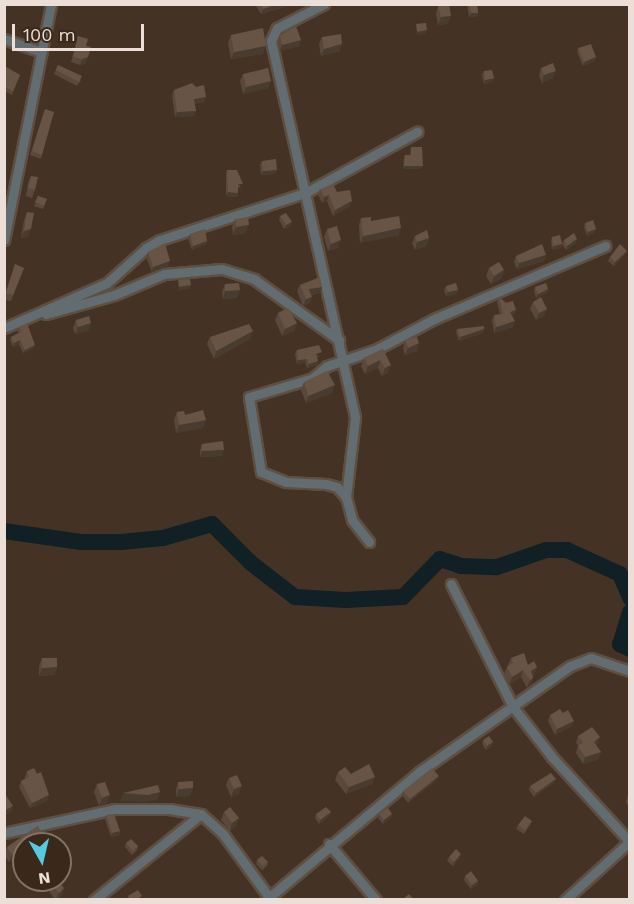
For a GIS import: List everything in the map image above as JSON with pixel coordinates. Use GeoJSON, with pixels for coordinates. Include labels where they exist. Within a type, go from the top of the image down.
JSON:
{"type":"FeatureCollection","features":[{"type":"Feature","properties":{"kind":"street"},"geometry":{"type":"LineString","coordinates":[[4,240],[51,4]]}},
{"type":"Feature","properties":{"kind":"street"},"geometry":{"type":"LineString","coordinates":[[324,4],[277,28],[271,41],[355,418],[346,497],[352,519],[369,542]]}},
{"type":"Feature","properties":{"kind":"street"},"geometry":{"type":"LineString","coordinates":[[4,39],[42,52]]}},
{"type":"Feature","properties":{"kind":"street"},"geometry":{"type":"LineString","coordinates":[[4,328],[39,315],[107,283],[146,248],[160,240],[304,193],[417,132]]}},
{"type":"Feature","properties":{"kind":"street"},"geometry":{"type":"LineString","coordinates":[[346,497],[337,487],[327,484],[286,482],[261,472],[249,397],[313,378],[327,366],[344,361],[605,246]]}},
{"type":"Feature","properties":{"kind":"street"},"geometry":{"type":"LineString","coordinates":[[39,315],[59,314],[103,299],[164,273],[222,269],[254,279],[339,340]]}},
{"type":"Feature","properties":{"kind":"street"},"geometry":{"type":"LineString","coordinates":[[450,584],[513,707],[552,757],[629,842],[565,900]]}},
{"type":"Feature","properties":{"kind":"street"},"geometry":{"type":"LineString","coordinates":[[4,833],[115,809],[169,809],[201,814],[223,834],[267,898],[419,772],[570,666],[591,658],[630,671]]}},
{"type":"Feature","properties":{"kind":"street"},"geometry":{"type":"LineString","coordinates":[[94,900],[201,814]]}},
{"type":"Feature","properties":{"kind":"street"},"geometry":{"type":"LineString","coordinates":[[330,844],[376,900]]}},
{"type":"Feature","properties":{"kind":"building"},"geometry":{"type":"Polygon","coordinates":[[[260,4],[277,4],[263,9],[260,4]]]}},
{"type":"Feature","properties":{"kind":"building"},"geometry":{"type":"Polygon","coordinates":[[[469,4],[477,4],[478,13],[471,13],[469,4]]]}},
{"type":"Feature","properties":{"kind":"building"},"geometry":{"type":"Polygon","coordinates":[[[449,5],[451,16],[441,17],[438,6],[449,5]]]}},
{"type":"Feature","properties":{"kind":"building"},"geometry":{"type":"Polygon","coordinates":[[[426,23],[427,30],[417,32],[416,24],[426,23]]]}},
{"type":"Feature","properties":{"kind":"building"},"geometry":{"type":"Polygon","coordinates":[[[296,26],[301,40],[282,45],[280,36],[296,26]]]}},
{"type":"Feature","properties":{"kind":"building"},"geometry":{"type":"Polygon","coordinates":[[[263,28],[266,46],[234,52],[231,35],[263,28]]]}},
{"type":"Feature","properties":{"kind":"building"},"geometry":{"type":"Polygon","coordinates":[[[341,34],[342,44],[324,49],[322,37],[341,34]]]}},
{"type":"Feature","properties":{"kind":"building"},"geometry":{"type":"Polygon","coordinates":[[[78,36],[88,39],[86,46],[91,47],[88,57],[82,59],[73,57],[78,36]]]}},
{"type":"Feature","properties":{"kind":"building"},"geometry":{"type":"Polygon","coordinates":[[[591,44],[596,57],[584,62],[578,48],[591,44]]]}},
{"type":"Feature","properties":{"kind":"building"},"geometry":{"type":"Polygon","coordinates":[[[553,63],[556,71],[544,75],[541,68],[553,63]]]}},
{"type":"Feature","properties":{"kind":"building"},"geometry":{"type":"Polygon","coordinates":[[[58,65],[82,76],[79,82],[56,70],[58,65]]]}},
{"type":"Feature","properties":{"kind":"building"},"geometry":{"type":"Polygon","coordinates":[[[4,66],[20,75],[13,91],[4,87],[4,66]]]}},
{"type":"Feature","properties":{"kind":"building"},"geometry":{"type":"Polygon","coordinates":[[[268,68],[271,81],[246,87],[243,74],[268,68]]]}},
{"type":"Feature","properties":{"kind":"building"},"geometry":{"type":"Polygon","coordinates":[[[492,70],[494,78],[485,80],[484,71],[492,70]]]}},
{"type":"Feature","properties":{"kind":"building"},"geometry":{"type":"Polygon","coordinates":[[[192,83],[196,87],[204,85],[206,97],[194,99],[196,111],[177,112],[174,90],[192,83]]]}},
{"type":"Feature","properties":{"kind":"building"},"geometry":{"type":"Polygon","coordinates":[[[45,109],[54,112],[42,155],[32,151],[45,109]]]}},
{"type":"Feature","properties":{"kind":"building"},"geometry":{"type":"Polygon","coordinates":[[[411,147],[422,147],[423,166],[404,166],[405,155],[411,155],[411,147]]]}},
{"type":"Feature","properties":{"kind":"building"},"geometry":{"type":"Polygon","coordinates":[[[276,159],[277,170],[263,171],[262,161],[276,159]]]}},
{"type":"Feature","properties":{"kind":"building"},"geometry":{"type":"Polygon","coordinates":[[[227,170],[237,170],[243,184],[238,184],[238,193],[228,192],[227,170]]]}},
{"type":"Feature","properties":{"kind":"building"},"geometry":{"type":"Polygon","coordinates":[[[31,176],[38,177],[35,190],[28,188],[31,176]]]}},
{"type":"Feature","properties":{"kind":"building"},"geometry":{"type":"Polygon","coordinates":[[[333,184],[337,192],[350,190],[352,201],[335,210],[329,195],[324,197],[320,189],[333,184]]]}},
{"type":"Feature","properties":{"kind":"building"},"geometry":{"type":"Polygon","coordinates":[[[38,196],[47,199],[44,206],[35,202],[38,196]]]}},
{"type":"Feature","properties":{"kind":"building"},"geometry":{"type":"Polygon","coordinates":[[[27,212],[34,213],[31,229],[24,231],[27,212]]]}},
{"type":"Feature","properties":{"kind":"building"},"geometry":{"type":"Polygon","coordinates":[[[286,213],[292,222],[286,225],[280,216],[286,213]]]}},
{"type":"Feature","properties":{"kind":"building"},"geometry":{"type":"Polygon","coordinates":[[[399,216],[401,228],[363,236],[361,218],[371,217],[371,221],[399,216]]]}},
{"type":"Feature","properties":{"kind":"building"},"geometry":{"type":"Polygon","coordinates":[[[248,217],[249,225],[236,227],[235,219],[248,217]]]}},
{"type":"Feature","properties":{"kind":"building"},"geometry":{"type":"Polygon","coordinates":[[[593,220],[596,229],[588,232],[585,223],[593,220]]]}},
{"type":"Feature","properties":{"kind":"building"},"geometry":{"type":"Polygon","coordinates":[[[337,226],[341,240],[331,244],[327,229],[337,226]]]}},
{"type":"Feature","properties":{"kind":"building"},"geometry":{"type":"Polygon","coordinates":[[[205,229],[207,241],[193,246],[190,234],[205,229]]]}},
{"type":"Feature","properties":{"kind":"building"},"geometry":{"type":"Polygon","coordinates":[[[427,230],[429,238],[417,242],[415,236],[427,230]]]}},
{"type":"Feature","properties":{"kind":"building"},"geometry":{"type":"Polygon","coordinates":[[[574,233],[577,239],[567,246],[564,240],[574,233]]]}},
{"type":"Feature","properties":{"kind":"building"},"geometry":{"type":"Polygon","coordinates":[[[560,235],[562,244],[553,246],[552,237],[560,235]]]}},
{"type":"Feature","properties":{"kind":"building"},"geometry":{"type":"Polygon","coordinates":[[[165,243],[170,261],[153,267],[148,252],[165,243]]]}},
{"type":"Feature","properties":{"kind":"building"},"geometry":{"type":"Polygon","coordinates":[[[542,244],[546,255],[519,263],[516,256],[542,244]]]}},
{"type":"Feature","properties":{"kind":"building"},"geometry":{"type":"Polygon","coordinates":[[[620,244],[627,251],[615,262],[610,257],[620,244]]]}},
{"type":"Feature","properties":{"kind":"building"},"geometry":{"type":"Polygon","coordinates":[[[499,262],[504,270],[494,276],[489,268],[499,262]]]}},
{"type":"Feature","properties":{"kind":"building"},"geometry":{"type":"Polygon","coordinates":[[[15,264],[24,268],[13,295],[6,293],[15,264]]]}},
{"type":"Feature","properties":{"kind":"building"},"geometry":{"type":"Polygon","coordinates":[[[320,277],[322,287],[309,289],[312,297],[306,299],[300,285],[320,277]]]}},
{"type":"Feature","properties":{"kind":"building"},"geometry":{"type":"Polygon","coordinates":[[[190,279],[191,285],[179,287],[178,280],[190,279]]]}},
{"type":"Feature","properties":{"kind":"building"},"geometry":{"type":"Polygon","coordinates":[[[239,283],[240,290],[225,291],[225,284],[239,283]]]}},
{"type":"Feature","properties":{"kind":"building"},"geometry":{"type":"Polygon","coordinates":[[[456,283],[458,290],[448,292],[446,286],[456,283]]]}},
{"type":"Feature","properties":{"kind":"building"},"geometry":{"type":"Polygon","coordinates":[[[546,283],[548,289],[538,294],[535,287],[546,283]]]}},
{"type":"Feature","properties":{"kind":"building"},"geometry":{"type":"Polygon","coordinates":[[[499,297],[505,303],[513,301],[516,310],[510,312],[515,321],[496,327],[494,315],[503,314],[499,297]]]}},
{"type":"Feature","properties":{"kind":"building"},"geometry":{"type":"Polygon","coordinates":[[[541,297],[547,309],[539,313],[533,302],[541,297]]]}},
{"type":"Feature","properties":{"kind":"building"},"geometry":{"type":"Polygon","coordinates":[[[288,308],[297,323],[285,329],[278,313],[288,308]]]}},
{"type":"Feature","properties":{"kind":"building"},"geometry":{"type":"Polygon","coordinates":[[[89,316],[91,323],[78,327],[76,320],[89,316]]]}},
{"type":"Feature","properties":{"kind":"building"},"geometry":{"type":"Polygon","coordinates":[[[27,323],[35,345],[25,350],[20,340],[14,343],[11,337],[21,332],[19,327],[27,323]]]}},
{"type":"Feature","properties":{"kind":"building"},"geometry":{"type":"Polygon","coordinates":[[[249,324],[253,331],[216,351],[210,337],[249,324]]]}},
{"type":"Feature","properties":{"kind":"building"},"geometry":{"type":"Polygon","coordinates":[[[484,326],[484,329],[460,337],[457,329],[484,326]]]}},
{"type":"Feature","properties":{"kind":"building"},"geometry":{"type":"Polygon","coordinates":[[[417,337],[419,343],[408,348],[405,340],[417,337]]]}},
{"type":"Feature","properties":{"kind":"building"},"geometry":{"type":"Polygon","coordinates":[[[319,345],[322,352],[316,354],[318,361],[309,364],[307,359],[298,360],[297,350],[319,345]]]}},
{"type":"Feature","properties":{"kind":"building"},"geometry":{"type":"Polygon","coordinates":[[[383,349],[391,365],[385,368],[380,360],[368,366],[364,358],[383,349]]]}},
{"type":"Feature","properties":{"kind":"building"},"geometry":{"type":"Polygon","coordinates":[[[327,371],[335,385],[308,396],[304,382],[327,371]]]}},
{"type":"Feature","properties":{"kind":"building"},"geometry":{"type":"Polygon","coordinates":[[[203,410],[206,420],[179,425],[177,412],[184,411],[185,415],[203,410]]]}},
{"type":"Feature","properties":{"kind":"building"},"geometry":{"type":"Polygon","coordinates":[[[223,441],[224,450],[202,451],[202,444],[223,441]]]}},
{"type":"Feature","properties":{"kind":"building"},"geometry":{"type":"Polygon","coordinates":[[[524,653],[528,665],[534,661],[537,667],[531,671],[533,678],[530,680],[523,670],[512,677],[507,667],[513,663],[511,658],[524,653]]]}},
{"type":"Feature","properties":{"kind":"building"},"geometry":{"type":"Polygon","coordinates":[[[42,658],[57,658],[57,667],[42,668],[42,658]]]}},
{"type":"Feature","properties":{"kind":"building"},"geometry":{"type":"Polygon","coordinates":[[[560,709],[563,713],[568,710],[574,721],[557,729],[550,715],[560,709]]]}},
{"type":"Feature","properties":{"kind":"building"},"geometry":{"type":"Polygon","coordinates":[[[592,727],[600,737],[594,742],[601,752],[585,757],[578,746],[583,743],[578,736],[592,727]]]}},
{"type":"Feature","properties":{"kind":"building"},"geometry":{"type":"Polygon","coordinates":[[[489,736],[493,742],[487,746],[483,740],[489,736]]]}},
{"type":"Feature","properties":{"kind":"building"},"geometry":{"type":"Polygon","coordinates":[[[369,764],[375,777],[349,787],[338,772],[345,767],[351,774],[369,764]]]}},
{"type":"Feature","properties":{"kind":"building"},"geometry":{"type":"Polygon","coordinates":[[[34,768],[37,774],[41,772],[49,795],[32,803],[21,781],[29,777],[27,771],[34,768]]]}},
{"type":"Feature","properties":{"kind":"building"},"geometry":{"type":"Polygon","coordinates":[[[432,768],[439,776],[410,799],[403,791],[432,768]]]}},
{"type":"Feature","properties":{"kind":"building"},"geometry":{"type":"Polygon","coordinates":[[[551,773],[556,779],[536,793],[530,786],[551,773]]]}},
{"type":"Feature","properties":{"kind":"building"},"geometry":{"type":"Polygon","coordinates":[[[237,775],[242,786],[234,789],[229,778],[237,775]]]}},
{"type":"Feature","properties":{"kind":"building"},"geometry":{"type":"Polygon","coordinates":[[[193,781],[193,788],[179,789],[178,782],[193,781]]]}},
{"type":"Feature","properties":{"kind":"building"},"geometry":{"type":"Polygon","coordinates":[[[105,782],[110,795],[102,798],[97,784],[105,782]]]}},
{"type":"Feature","properties":{"kind":"building"},"geometry":{"type":"Polygon","coordinates":[[[158,785],[160,792],[148,795],[123,793],[158,785]]]}},
{"type":"Feature","properties":{"kind":"building"},"geometry":{"type":"Polygon","coordinates":[[[4,794],[13,806],[6,810],[4,808],[4,794]]]}},
{"type":"Feature","properties":{"kind":"building"},"geometry":{"type":"Polygon","coordinates":[[[230,807],[239,818],[232,823],[224,812],[230,807]]]}},
{"type":"Feature","properties":{"kind":"building"},"geometry":{"type":"Polygon","coordinates":[[[326,807],[331,812],[320,820],[316,814],[326,807]]]}},
{"type":"Feature","properties":{"kind":"building"},"geometry":{"type":"Polygon","coordinates":[[[388,808],[392,814],[384,820],[379,814],[388,808]]]}},
{"type":"Feature","properties":{"kind":"building"},"geometry":{"type":"Polygon","coordinates":[[[114,814],[120,831],[112,833],[106,815],[114,814]]]}},
{"type":"Feature","properties":{"kind":"building"},"geometry":{"type":"Polygon","coordinates":[[[525,816],[532,821],[525,830],[518,825],[525,816]]]}},
{"type":"Feature","properties":{"kind":"building"},"geometry":{"type":"Polygon","coordinates":[[[38,826],[41,832],[29,832],[38,826]]]}},
{"type":"Feature","properties":{"kind":"building"},"geometry":{"type":"Polygon","coordinates":[[[131,839],[138,846],[133,851],[126,843],[131,839]]]}},
{"type":"Feature","properties":{"kind":"building"},"geometry":{"type":"Polygon","coordinates":[[[12,844],[12,855],[7,847],[12,844]]]}},
{"type":"Feature","properties":{"kind":"building"},"geometry":{"type":"Polygon","coordinates":[[[456,849],[461,854],[454,862],[449,857],[456,849]]]}},
{"type":"Feature","properties":{"kind":"building"},"geometry":{"type":"Polygon","coordinates":[[[262,856],[268,862],[263,866],[257,860],[262,856]]]}},
{"type":"Feature","properties":{"kind":"building"},"geometry":{"type":"Polygon","coordinates":[[[471,871],[478,881],[472,885],[465,876],[471,871]]]}},
{"type":"Feature","properties":{"kind":"building"},"geometry":{"type":"Polygon","coordinates":[[[138,890],[142,896],[136,900],[130,900],[128,896],[138,890]]]}},
{"type":"Feature","properties":{"kind":"building"},"geometry":{"type":"Polygon","coordinates":[[[409,894],[414,900],[403,899],[409,894]]]}},
{"type":"Feature","properties":{"kind":"waterway"},"geometry":{"type":"LineString","coordinates":[[4,531],[81,542],[121,542],[163,538],[212,524],[251,563],[295,597],[346,600],[403,597],[440,559],[461,566],[497,567],[546,550],[567,550],[620,574],[630,598]]}},
{"type":"Feature","properties":{"kind":"waterway"},"geometry":{"type":"LineString","coordinates":[[630,612],[620,644],[630,649]]}}]}
